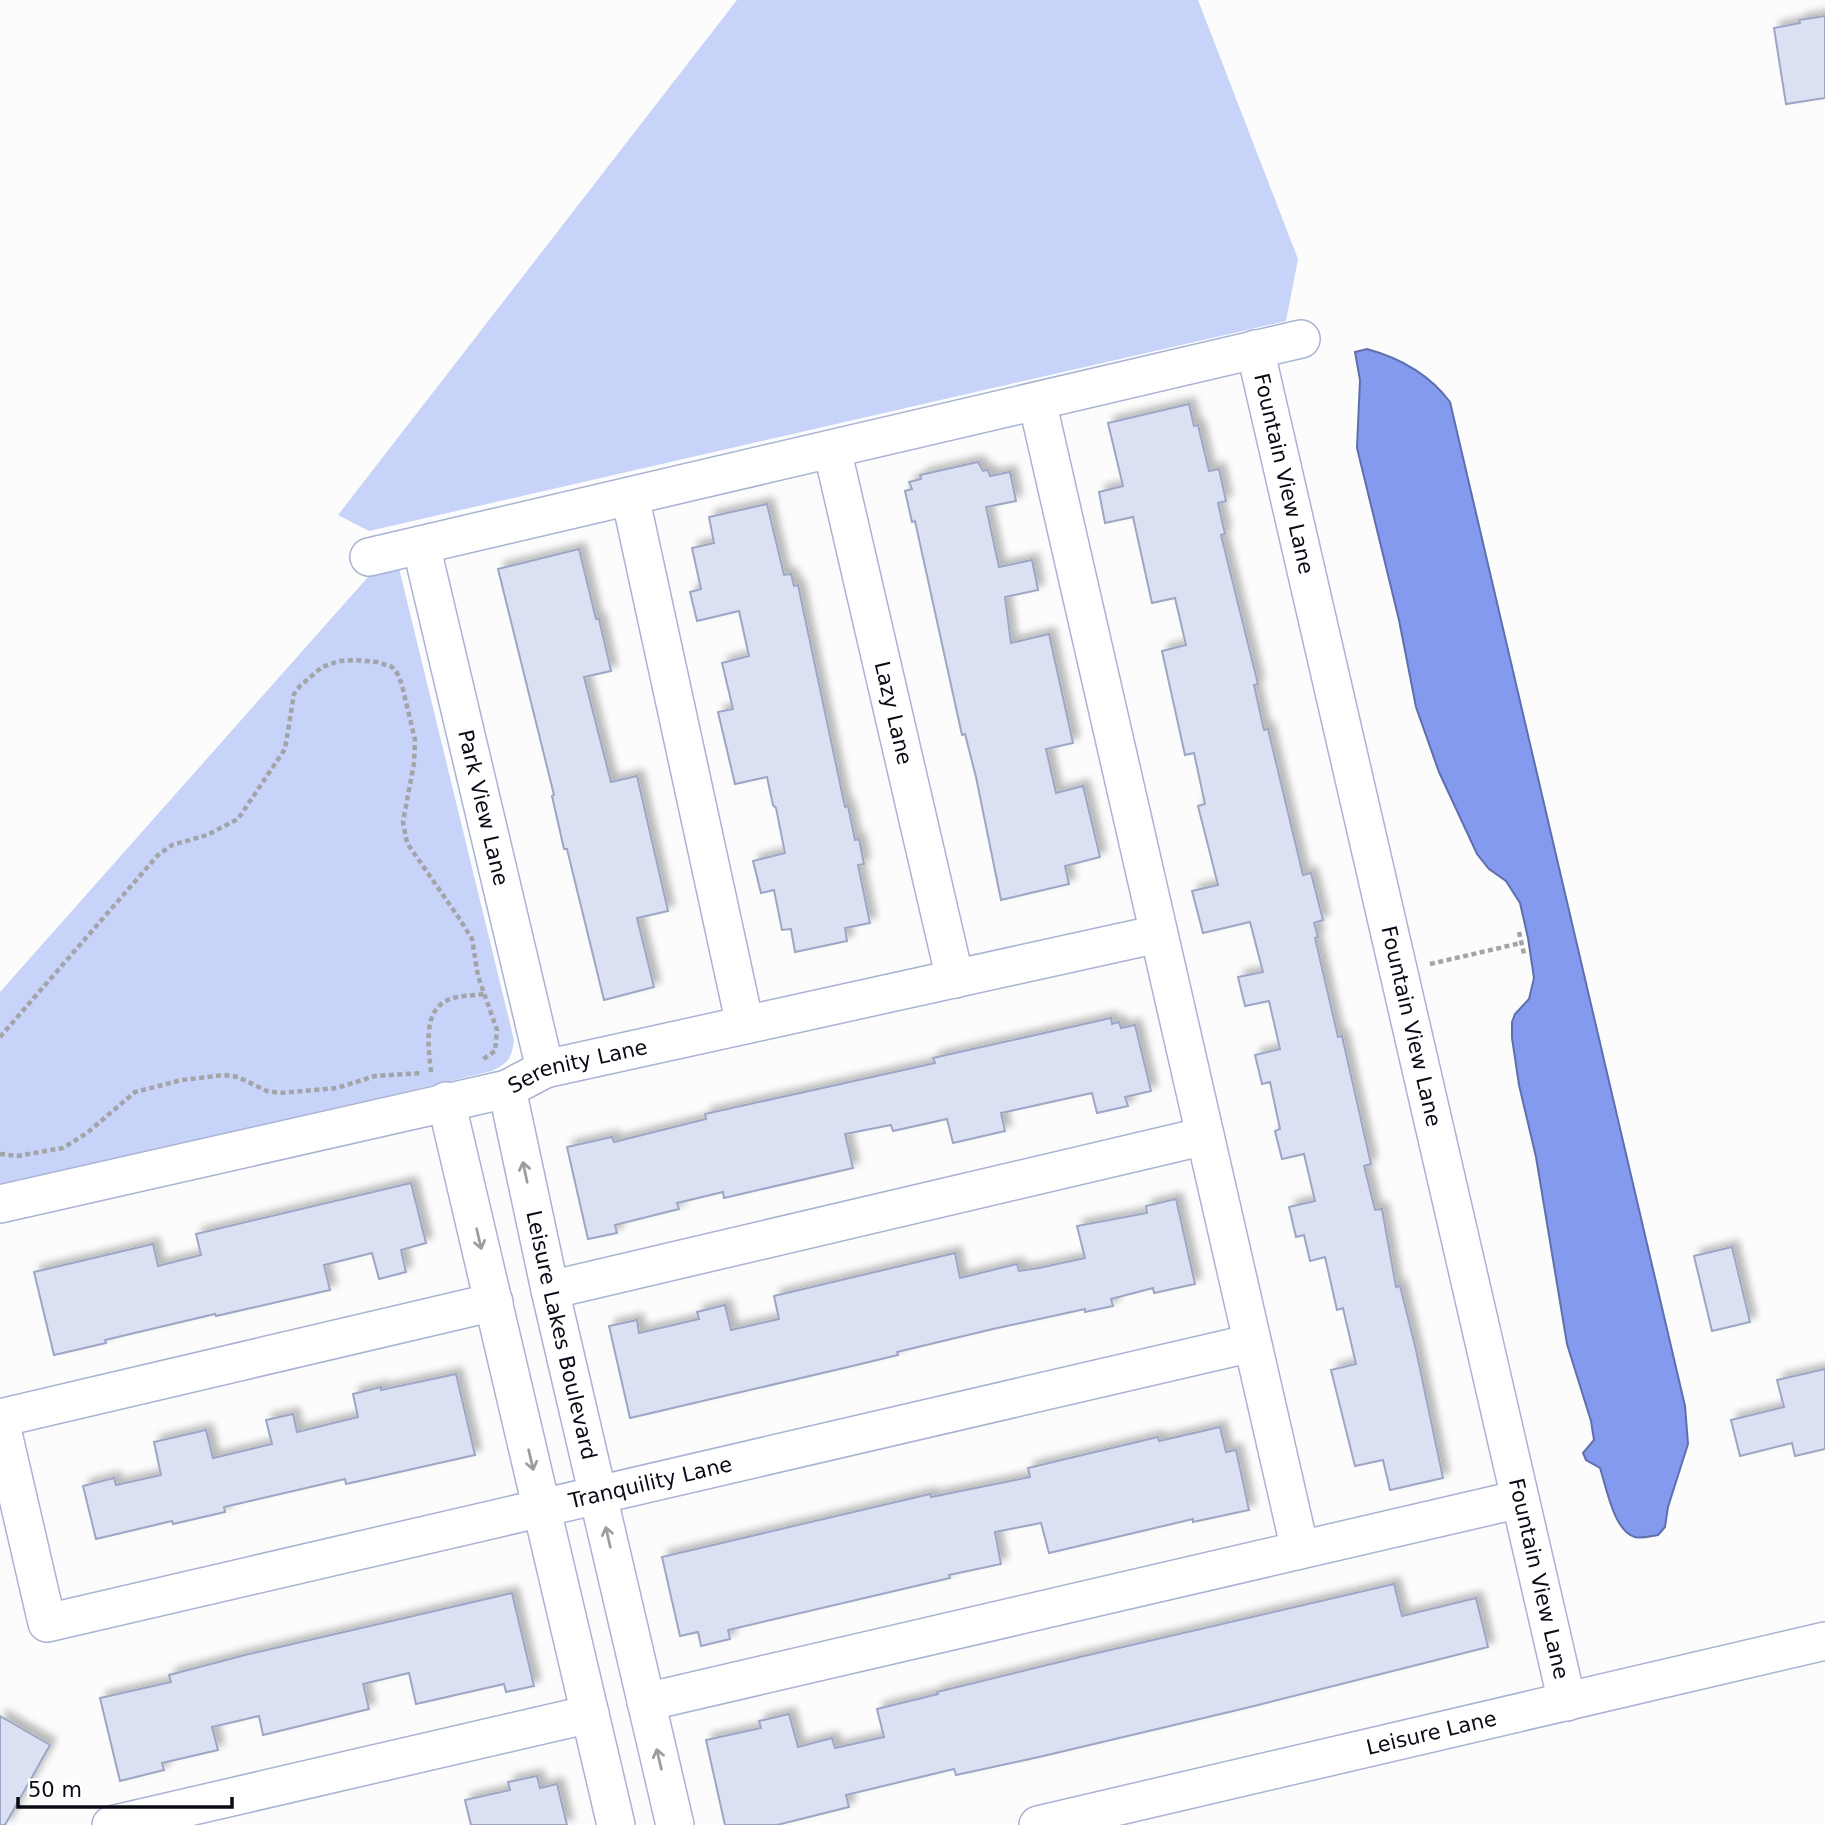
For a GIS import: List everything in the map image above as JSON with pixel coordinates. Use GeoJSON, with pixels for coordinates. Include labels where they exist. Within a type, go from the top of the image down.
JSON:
{"type":"FeatureCollection","features":[{"type":"Feature","properties":{"kind":"street"},"geometry":{"type":"LineString","coordinates":[[369,556],[1301,339]]}},
{"type":"Feature","properties":{"kind":"street","name":"Fountain View Lane"},"geometry":{"type":"LineString","coordinates":[[1255,349],[1567,1702]]}},
{"type":"Feature","properties":{"kind":"street"},"geometry":{"type":"LineString","coordinates":[[1037,401],[1300,1550]]}},
{"type":"Feature","properties":{"kind":"street","name":"Lazy Lane"},"geometry":{"type":"LineString","coordinates":[[832,449],[955,979]]}},
{"type":"Feature","properties":{"kind":"street"},"geometry":{"type":"LineString","coordinates":[[630,496],[746,1025]]}},
{"type":"Feature","properties":{"kind":"street","name":"Park View Lane"},"geometry":{"type":"LineString","coordinates":[[421,545],[545,1069]]}},
{"type":"Feature","properties":{"kind":"street","name":"Serenity Lane"},"geometry":{"type":"LineString","coordinates":[[0,1205],[439,1081],[507,1088],[545,1069],[1158,934]]}},
{"type":"Feature","properties":{"kind":"street"},"geometry":{"type":"LineString","coordinates":[[439,1081],[494,1301],[616,1825]]}},
{"type":"Feature","properties":{"kind":"street","name":"Leisure Lakes Boulevard"},"geometry":{"type":"LineString","coordinates":[[507,1088],[550,1290],[675,1825]]}},
{"type":"Feature","properties":{"kind":"street"},"geometry":{"type":"LineString","coordinates":[[550,1290],[1205,1136]]}},
{"type":"Feature","properties":{"kind":"street"},"geometry":{"type":"LineString","coordinates":[[0,1419],[494,1301]]}},
{"type":"Feature","properties":{"kind":"street","name":"Tranquility Lane"},"geometry":{"type":"LineString","coordinates":[[0,1419],[47,1623],[1252,1343]]}},
{"type":"Feature","properties":{"kind":"street"},"geometry":{"type":"LineString","coordinates":[[646,1702],[1520,1499]]}},
{"type":"Feature","properties":{"kind":"street","name":"Leisure Lane"},"geometry":{"type":"LineString","coordinates":[[1038,1825],[1825,1642]]}},
{"type":"Feature","properties":{"kind":"street"},"geometry":{"type":"LineString","coordinates":[[111,1825],[590,1714]]}},
{"type":"Feature","properties":{"kind":"path"},"geometry":{"type":"LineString","coordinates":[[0,1037],[158,855],[172,845],[207,835],[238,820],[285,750],[294,694],[300,686],[322,667],[339,661],[377,662],[392,667],[397,673],[415,740],[414,763],[403,822],[407,843],[471,939],[496,1030],[495,1051],[472,1064]]}},
{"type":"Feature","properties":{"kind":"path"},"geometry":{"type":"LineString","coordinates":[[1520,932],[1524,954]]}},
{"type":"Feature","properties":{"kind":"path"},"geometry":{"type":"LineString","coordinates":[[1398,971],[1521,943]]}},
{"type":"Feature","properties":{"kind":"path"},"geometry":{"type":"LineString","coordinates":[[0,1154],[17,1156],[63,1147],[87,1133],[135,1092],[182,1080],[224,1075],[238,1077],[267,1091],[280,1093],[337,1088],[375,1076],[439,1081],[428,1041],[433,1014],[438,1007],[452,998],[484,994]]}},
{"type":"Feature","properties":{"kind":"shaded area"},"geometry":{"type":"Polygon","coordinates":[[[737,0],[1198,0],[1298,259],[1286,321],[369,531],[338,515],[737,0]]]}},
{"type":"Feature","properties":{"kind":"shaded area"},"geometry":{"type":"Polygon","coordinates":[[[398,564],[514,1040],[508,1059],[492,1071],[0,1188],[0,992],[376,568],[398,564]]]}},
{"type":"Feature","properties":{"kind":"water"},"geometry":{"type":"Polygon","coordinates":[[[1367,349],[1413,368],[1433,383],[1450,402],[1685,1406],[1688,1444],[1668,1507],[1665,1527],[1658,1535],[1635,1537],[1622,1527],[1616,1518],[1600,1468],[1586,1460],[1583,1453],[1594,1440],[1591,1421],[1567,1344],[1536,1157],[1519,1085],[1512,1038],[1512,1022],[1515,1014],[1529,999],[1534,978],[1528,938],[1520,903],[1506,881],[1489,869],[1477,854],[1439,772],[1416,707],[1399,620],[1357,448],[1360,380],[1355,352],[1367,349]]]}},
{"type":"Feature","properties":{"kind":"building"},"geometry":{"type":"Polygon","coordinates":[[[1825,16],[1825,98],[1786,104],[1774,28],[1825,16]]]}},
{"type":"Feature","properties":{"kind":"building"},"geometry":{"type":"Polygon","coordinates":[[[1189,404],[1194,426],[1198,425],[1209,471],[1219,469],[1226,501],[1218,503],[1225,534],[1221,535],[1258,684],[1254,685],[1264,730],[1268,729],[1303,875],[1311,873],[1323,920],[1314,923],[1318,937],[1315,938],[1338,1037],[1342,1036],[1371,1164],[1364,1166],[1375,1210],[1382,1209],[1396,1287],[1400,1286],[1416,1350],[1443,1478],[1390,1490],[1383,1460],[1355,1466],[1331,1370],[1356,1364],[1343,1308],[1337,1310],[1325,1257],[1310,1261],[1304,1235],[1296,1237],[1289,1207],[1315,1201],[1304,1154],[1282,1159],[1275,1131],[1280,1129],[1270,1082],[1262,1084],[1255,1055],[1280,1049],[1269,1001],[1245,1006],[1238,977],[1263,972],[1250,922],[1203,933],[1192,891],[1218,885],[1198,806],[1205,804],[1194,753],[1185,755],[1162,651],[1186,645],[1175,598],[1152,603],[1133,517],[1105,523],[1099,492],[1123,486],[1108,423],[1189,404]]]}},
{"type":"Feature","properties":{"kind":"building"},"geometry":{"type":"Polygon","coordinates":[[[978,462],[983,471],[988,470],[990,476],[1010,472],[1016,501],[986,507],[999,567],[1032,560],[1038,590],[1005,597],[1011,643],[1049,634],[1073,743],[1046,749],[1056,793],[1083,786],[1100,857],[1065,866],[1069,884],[1001,900],[976,777],[965,734],[962,735],[915,521],[912,522],[905,491],[912,489],[909,482],[921,479],[920,475],[978,462]]]}},
{"type":"Feature","properties":{"kind":"building"},"geometry":{"type":"Polygon","coordinates":[[[767,504],[784,575],[791,574],[794,586],[798,585],[845,807],[848,806],[855,840],[859,839],[864,864],[858,865],[870,923],[845,928],[847,941],[795,952],[791,929],[782,930],[774,890],[761,893],[753,861],[785,853],[767,777],[735,784],[718,712],[733,709],[722,663],[749,656],[739,611],[697,621],[690,592],[701,589],[692,548],[714,543],[709,517],[767,504]]]}},
{"type":"Feature","properties":{"kind":"building"},"geometry":{"type":"Polygon","coordinates":[[[579,549],[611,671],[584,677],[611,782],[637,776],[668,911],[637,918],[654,987],[604,1000],[567,849],[564,849],[552,796],[554,795],[498,569],[579,549]]]}},
{"type":"Feature","properties":{"kind":"building"},"geometry":{"type":"Polygon","coordinates":[[[1111,1018],[1112,1024],[1119,1022],[1121,1028],[1135,1025],[1151,1091],[1125,1097],[1128,1106],[1097,1113],[1092,1093],[1001,1113],[1005,1131],[953,1143],[947,1119],[893,1131],[891,1125],[845,1134],[853,1168],[724,1198],[723,1192],[677,1203],[679,1209],[615,1225],[617,1233],[588,1239],[567,1147],[612,1137],[614,1142],[706,1119],[705,1114],[935,1063],[933,1058],[1111,1018]]]}},
{"type":"Feature","properties":{"kind":"building"},"geometry":{"type":"Polygon","coordinates":[[[411,1183],[426,1243],[401,1250],[406,1272],[379,1279],[372,1253],[324,1265],[330,1290],[216,1316],[215,1314],[54,1355],[34,1272],[153,1244],[158,1266],[201,1255],[196,1234],[411,1183]]]}},
{"type":"Feature","properties":{"kind":"building"},"geometry":{"type":"Polygon","coordinates":[[[1176,1199],[1195,1284],[1154,1293],[1153,1288],[1111,1299],[1113,1306],[1085,1312],[1085,1309],[993,1329],[897,1352],[898,1355],[630,1418],[609,1326],[637,1320],[639,1333],[699,1319],[697,1312],[725,1305],[731,1330],[779,1319],[774,1296],[955,1253],[960,1278],[1017,1264],[1019,1271],[1085,1258],[1077,1226],[1147,1213],[1146,1206],[1176,1199]]]}},
{"type":"Feature","properties":{"kind":"building"},"geometry":{"type":"Polygon","coordinates":[[[1732,1247],[1750,1322],[1712,1331],[1694,1256],[1732,1247]]]}},
{"type":"Feature","properties":{"kind":"building"},"geometry":{"type":"Polygon","coordinates":[[[1825,1369],[1825,1449],[1795,1456],[1792,1443],[1740,1456],[1731,1420],[1784,1407],[1777,1380],[1825,1369]]]}},
{"type":"Feature","properties":{"kind":"building"},"geometry":{"type":"Polygon","coordinates":[[[456,1374],[475,1455],[346,1484],[345,1479],[224,1507],[225,1512],[96,1539],[83,1486],[114,1478],[116,1485],[161,1475],[154,1442],[206,1430],[213,1458],[272,1444],[266,1420],[293,1414],[297,1432],[358,1417],[353,1394],[456,1374]]]}},
{"type":"Feature","properties":{"kind":"building"},"geometry":{"type":"Polygon","coordinates":[[[1220,1427],[1226,1452],[1236,1450],[1249,1510],[1193,1522],[1193,1519],[1049,1553],[1041,1523],[995,1532],[1001,1564],[728,1630],[730,1639],[701,1646],[698,1632],[680,1636],[662,1557],[930,1494],[931,1497],[1030,1477],[1028,1468],[1158,1437],[1159,1441],[1220,1427]]]}},
{"type":"Feature","properties":{"kind":"building"},"geometry":{"type":"Polygon","coordinates":[[[1394,1584],[1402,1616],[1476,1598],[1488,1647],[1039,1757],[956,1775],[954,1769],[846,1795],[849,1807],[777,1825],[725,1825],[706,1740],[761,1728],[759,1721],[789,1714],[798,1747],[832,1738],[835,1748],[884,1737],[877,1709],[1080,1657],[1394,1584]]]}},
{"type":"Feature","properties":{"kind":"building"},"geometry":{"type":"Polygon","coordinates":[[[512,1593],[534,1686],[506,1692],[504,1684],[416,1704],[409,1673],[363,1684],[369,1709],[263,1735],[259,1716],[212,1727],[218,1750],[162,1763],[164,1770],[120,1781],[100,1698],[171,1682],[169,1675],[245,1655],[512,1593]]]}},
{"type":"Feature","properties":{"kind":"building"},"geometry":{"type":"Polygon","coordinates":[[[0,1716],[50,1745],[5,1825],[0,1825],[0,1716]]]}},
{"type":"Feature","properties":{"kind":"building"},"geometry":{"type":"Polygon","coordinates":[[[537,1776],[540,1788],[557,1784],[567,1825],[471,1825],[465,1800],[510,1790],[508,1782],[537,1776]]]}}]}
